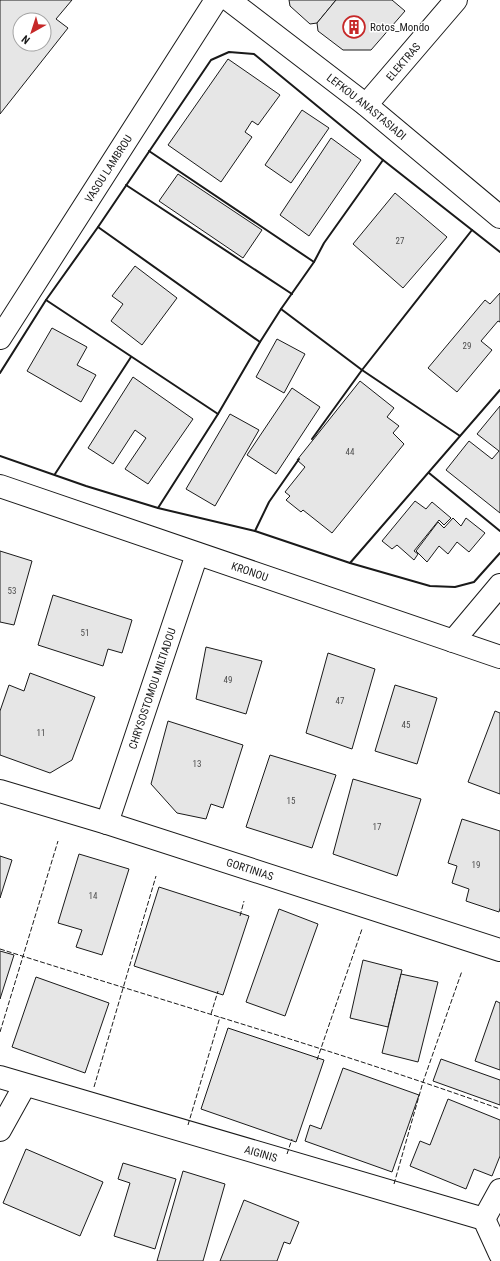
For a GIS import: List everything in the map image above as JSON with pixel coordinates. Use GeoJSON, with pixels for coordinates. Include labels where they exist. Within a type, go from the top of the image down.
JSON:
{"type":"FeatureCollection","features":[{"type":"Feature","properties":{"kind":"street","name":"VASOU LAMBROU"},"geometry":{"type":"LineString","coordinates":[[0,338],[216,0]]}},
{"type":"Feature","properties":{"kind":"street","name":"LEFKOU ANASTASIADI"},"geometry":{"type":"LineString","coordinates":[[229,0],[366,105],[500,217]]}},
{"type":"Feature","properties":{"kind":"street","name":"ELEKTRAS"},"geometry":{"type":"LineString","coordinates":[[366,105],[456,0]]}},
{"type":"Feature","properties":{"kind":"street","name":"KRONOU"},"geometry":{"type":"LineString","coordinates":[[0,486],[500,657]]}},
{"type":"Feature","properties":{"kind":"street","name":"CHRYSOSTOMOU MILTIADOU"},"geometry":{"type":"LineString","coordinates":[[107,823],[197,554]]}},
{"type":"Feature","properties":{"kind":"street"},"geometry":{"type":"LineString","coordinates":[[453,641],[500,585]]}},
{"type":"Feature","properties":{"kind":"street","name":"GORTINIAS"},"geometry":{"type":"LineString","coordinates":[[0,791],[107,823],[500,950]]}},
{"type":"Feature","properties":{"kind":"street","name":"AIGINIS"},"geometry":{"type":"LineString","coordinates":[[0,1077],[484,1219]]}},
{"type":"Feature","properties":{"kind":"street"},"geometry":{"type":"LineString","coordinates":[[0,1130],[26,1085]]}},
{"type":"Feature","properties":{"kind":"street"},"geometry":{"type":"LineString","coordinates":[[500,1190],[484,1219],[500,1254]]}},
{"type":"Feature","properties":{"kind":"building"},"geometry":{"type":"Polygon","coordinates":[[[0,0],[72,0],[56,19],[68,28],[52,48],[52,12],[12,12],[12,52],[49,52],[0,114],[0,0]]]}},
{"type":"Feature","properties":{"kind":"building"},"geometry":{"type":"Polygon","coordinates":[[[289,0],[336,0],[317,23],[310,24],[290,6],[289,0]]]}},
{"type":"Feature","properties":{"kind":"building","name":"Rotos_Mondo"},"geometry":{"type":"Polygon","coordinates":[[[336,0],[392,0],[405,11],[371,50],[343,50],[318,31],[317,23],[336,0]]]}},
{"type":"Feature","properties":{"kind":"building"},"geometry":{"type":"Polygon","coordinates":[[[228,59],[280,95],[258,125],[252,121],[245,132],[252,137],[221,182],[168,145],[228,59]]]}},
{"type":"Feature","properties":{"kind":"building"},"geometry":{"type":"Polygon","coordinates":[[[302,110],[329,128],[291,183],[265,165],[302,110]]]}},
{"type":"Feature","properties":{"kind":"building"},"geometry":{"type":"Polygon","coordinates":[[[331,138],[361,160],[309,236],[280,215],[331,138]]]}},
{"type":"Feature","properties":{"kind":"building"},"geometry":{"type":"Polygon","coordinates":[[[178,174],[262,230],[243,258],[159,201],[178,174]]]}},
{"type":"Feature","properties":{"kind":"building"},"geometry":{"type":"Polygon","coordinates":[[[395,193],[447,237],[403,288],[353,244],[395,193]]]}},
{"type":"Feature","properties":{"kind":"building"},"geometry":{"type":"Polygon","coordinates":[[[135,266],[177,298],[142,345],[111,321],[123,304],[112,296],[135,266]]]}},
{"type":"Feature","properties":{"kind":"building"},"geometry":{"type":"Polygon","coordinates":[[[500,293],[500,322],[498,321],[481,341],[492,350],[457,392],[428,368],[485,300],[490,304],[500,293]]]}},
{"type":"Feature","properties":{"kind":"building"},"geometry":{"type":"Polygon","coordinates":[[[52,328],[87,347],[77,365],[96,375],[81,402],[27,371],[52,328]]]}},
{"type":"Feature","properties":{"kind":"building"},"geometry":{"type":"Polygon","coordinates":[[[277,339],[305,354],[284,393],[256,377],[277,339]]]}},
{"type":"Feature","properties":{"kind":"building"},"geometry":{"type":"Polygon","coordinates":[[[133,377],[193,419],[148,484],[125,469],[146,438],[135,430],[113,464],[88,448],[133,377]]]}},
{"type":"Feature","properties":{"kind":"building"},"geometry":{"type":"Polygon","coordinates":[[[360,381],[394,408],[387,417],[399,426],[393,433],[404,444],[332,533],[303,510],[301,512],[286,500],[290,496],[285,492],[305,467],[297,460],[360,381]]]}},
{"type":"Feature","properties":{"kind":"building"},"geometry":{"type":"Polygon","coordinates":[[[292,388],[320,407],[276,474],[247,455],[292,388]]]}},
{"type":"Feature","properties":{"kind":"building"},"geometry":{"type":"Polygon","coordinates":[[[500,406],[500,513],[446,470],[469,441],[492,459],[499,451],[477,434],[500,406]]]}},
{"type":"Feature","properties":{"kind":"building"},"geometry":{"type":"Polygon","coordinates":[[[230,414],[259,430],[215,506],[186,489],[230,414]]]}},
{"type":"Feature","properties":{"kind":"building"},"geometry":{"type":"Polygon","coordinates":[[[415,501],[426,509],[432,502],[451,518],[444,525],[439,520],[414,551],[418,554],[414,560],[397,545],[392,549],[382,541],[415,501]]]}},
{"type":"Feature","properties":{"kind":"building"},"geometry":{"type":"Polygon","coordinates":[[[453,518],[461,526],[466,518],[485,533],[469,552],[457,542],[448,554],[439,546],[427,562],[416,551],[438,522],[444,528],[453,518]]]}},
{"type":"Feature","properties":{"kind":"building"},"geometry":{"type":"Polygon","coordinates":[[[0,551],[32,561],[14,625],[0,622],[0,551]]]}},
{"type":"Feature","properties":{"kind":"building"},"geometry":{"type":"Polygon","coordinates":[[[53,595],[132,620],[122,653],[108,649],[103,666],[38,645],[53,595]]]}},
{"type":"Feature","properties":{"kind":"building"},"geometry":{"type":"Polygon","coordinates":[[[206,647],[262,661],[246,714],[196,699],[206,647]]]}},
{"type":"Feature","properties":{"kind":"building"},"geometry":{"type":"Polygon","coordinates":[[[328,653],[375,669],[352,749],[306,733],[328,653]]]}},
{"type":"Feature","properties":{"kind":"building"},"geometry":{"type":"Polygon","coordinates":[[[30,673],[95,697],[72,760],[50,773],[0,755],[0,711],[9,685],[24,691],[30,673]]]}},
{"type":"Feature","properties":{"kind":"building"},"geometry":{"type":"Polygon","coordinates":[[[395,685],[437,698],[417,764],[375,751],[395,685]]]}},
{"type":"Feature","properties":{"kind":"building"},"geometry":{"type":"Polygon","coordinates":[[[495,711],[500,713],[500,794],[468,782],[495,711]]]}},
{"type":"Feature","properties":{"kind":"building"},"geometry":{"type":"Polygon","coordinates":[[[168,721],[243,745],[223,808],[211,804],[206,819],[177,813],[151,784],[168,721]]]}},
{"type":"Feature","properties":{"kind":"building"},"geometry":{"type":"Polygon","coordinates":[[[270,755],[336,775],[312,848],[246,827],[270,755]]]}},
{"type":"Feature","properties":{"kind":"building"},"geometry":{"type":"Polygon","coordinates":[[[353,779],[421,799],[397,876],[333,854],[353,779]]]}},
{"type":"Feature","properties":{"kind":"building"},"geometry":{"type":"Polygon","coordinates":[[[462,819],[500,831],[499,912],[466,901],[469,889],[452,883],[457,866],[448,863],[462,819]]]}},
{"type":"Feature","properties":{"kind":"building"},"geometry":{"type":"Polygon","coordinates":[[[79,854],[129,869],[102,955],[76,947],[82,930],[58,923],[79,854]]]}},
{"type":"Feature","properties":{"kind":"building"},"geometry":{"type":"Polygon","coordinates":[[[0,856],[12,860],[0,898],[0,856]]]}},
{"type":"Feature","properties":{"kind":"building"},"geometry":{"type":"Polygon","coordinates":[[[159,887],[249,916],[223,995],[134,966],[159,887]]]}},
{"type":"Feature","properties":{"kind":"building"},"geometry":{"type":"Polygon","coordinates":[[[279,909],[318,924],[285,1016],[246,1002],[279,909]]]}},
{"type":"Feature","properties":{"kind":"building"},"geometry":{"type":"Polygon","coordinates":[[[0,951],[14,955],[0,999],[0,951]]]}},
{"type":"Feature","properties":{"kind":"building"},"geometry":{"type":"Polygon","coordinates":[[[363,960],[402,970],[388,1027],[350,1018],[363,960]]]}},
{"type":"Feature","properties":{"kind":"building"},"geometry":{"type":"Polygon","coordinates":[[[401,974],[438,982],[418,1062],[382,1053],[401,974]]]}},
{"type":"Feature","properties":{"kind":"building"},"geometry":{"type":"Polygon","coordinates":[[[36,977],[109,1003],[85,1073],[12,1047],[36,977]]]}},
{"type":"Feature","properties":{"kind":"building"},"geometry":{"type":"Polygon","coordinates":[[[496,1001],[500,1003],[500,1070],[475,1061],[496,1001]]]}},
{"type":"Feature","properties":{"kind":"building"},"geometry":{"type":"Polygon","coordinates":[[[228,1028],[324,1060],[296,1142],[201,1109],[228,1028]]]}},
{"type":"Feature","properties":{"kind":"building"},"geometry":{"type":"Polygon","coordinates":[[[441,1059],[500,1080],[500,1105],[433,1081],[441,1059]]]}},
{"type":"Feature","properties":{"kind":"building"},"geometry":{"type":"Polygon","coordinates":[[[343,1068],[419,1095],[392,1172],[305,1141],[310,1125],[321,1129],[343,1068]]]}},
{"type":"Feature","properties":{"kind":"building"},"geometry":{"type":"Polygon","coordinates":[[[448,1099],[500,1120],[500,1156],[492,1176],[474,1169],[466,1189],[410,1166],[420,1141],[430,1145],[448,1099]]]}},
{"type":"Feature","properties":{"kind":"building"},"geometry":{"type":"Polygon","coordinates":[[[26,1149],[103,1182],[80,1236],[3,1203],[26,1149]]]}},
{"type":"Feature","properties":{"kind":"building"},"geometry":{"type":"Polygon","coordinates":[[[123,1163],[176,1179],[155,1249],[114,1236],[130,1183],[118,1179],[123,1163]]]}},
{"type":"Feature","properties":{"kind":"building"},"geometry":{"type":"Polygon","coordinates":[[[183,1171],[225,1184],[203,1261],[157,1261],[183,1171]]]}},
{"type":"Feature","properties":{"kind":"building"},"geometry":{"type":"Polygon","coordinates":[[[244,1200],[299,1222],[290,1244],[284,1242],[277,1261],[220,1261],[244,1200]]]}},
{"type":"Feature","properties":{"kind":"fence"},"geometry":{"type":"LineString","coordinates":[[0,1032],[58,841]]}},
{"type":"Feature","properties":{"kind":"fence"},"geometry":{"type":"LineString","coordinates":[[94,1087],[156,876]]}},
{"type":"Feature","properties":{"kind":"fence"},"geometry":{"type":"LineString","coordinates":[[240,916],[244,901]]}},
{"type":"Feature","properties":{"kind":"fence"},"geometry":{"type":"LineString","coordinates":[[317,1060],[362,929]]}},
{"type":"Feature","properties":{"kind":"fence"},"geometry":{"type":"LineString","coordinates":[[0,949],[313,1046],[500,1109]]}},
{"type":"Feature","properties":{"kind":"fence"},"geometry":{"type":"LineString","coordinates":[[394,1184],[423,1082],[462,971]]}},
{"type":"Feature","properties":{"kind":"fence"},"geometry":{"type":"LineString","coordinates":[[211,1014],[218,991]]}},
{"type":"Feature","properties":{"kind":"fence"},"geometry":{"type":"LineString","coordinates":[[188,1125],[220,1017]]}},
{"type":"Feature","properties":{"kind":"fence"},"geometry":{"type":"LineString","coordinates":[[287,1154],[292,1139]]}},
{"type":"Feature","properties":{"kind":"wall"},"geometry":{"type":"LineString","coordinates":[[0,373],[46,300],[98,227],[211,60],[229,52],[254,54],[383,160],[500,252]]}},
{"type":"Feature","properties":{"kind":"wall"},"geometry":{"type":"LineString","coordinates":[[149,151],[314,262]]}},
{"type":"Feature","properties":{"kind":"wall"},"geometry":{"type":"LineString","coordinates":[[158,508],[218,414],[281,309],[314,262],[324,243],[383,160]]}},
{"type":"Feature","properties":{"kind":"wall"},"geometry":{"type":"LineString","coordinates":[[126,185],[292,294]]}},
{"type":"Feature","properties":{"kind":"wall"},"geometry":{"type":"LineString","coordinates":[[98,227],[260,342]]}},
{"type":"Feature","properties":{"kind":"wall"},"geometry":{"type":"LineString","coordinates":[[312,439],[362,370],[472,230]]}},
{"type":"Feature","properties":{"kind":"wall"},"geometry":{"type":"LineString","coordinates":[[46,300],[218,414]]}},
{"type":"Feature","properties":{"kind":"wall"},"geometry":{"type":"LineString","coordinates":[[281,309],[362,370],[460,436]]}},
{"type":"Feature","properties":{"kind":"wall"},"geometry":{"type":"LineString","coordinates":[[55,474],[131,357]]}},
{"type":"Feature","properties":{"kind":"wall"},"geometry":{"type":"LineString","coordinates":[[350,563],[500,390]]}},
{"type":"Feature","properties":{"kind":"wall"},"geometry":{"type":"LineString","coordinates":[[0,456],[86,486],[158,508],[255,531],[350,563],[430,586],[455,587],[474,582],[500,553]]}},
{"type":"Feature","properties":{"kind":"wall"},"geometry":{"type":"LineString","coordinates":[[255,531],[269,502],[299,459]]}},
{"type":"Feature","properties":{"kind":"wall"},"geometry":{"type":"LineString","coordinates":[[429,473],[500,531]]}},
{"type":"Feature","properties":{"kind":"place","name":"Rotos_Mondo"},"geometry":{"type":"Point","coordinates":[354,27]}}]}
